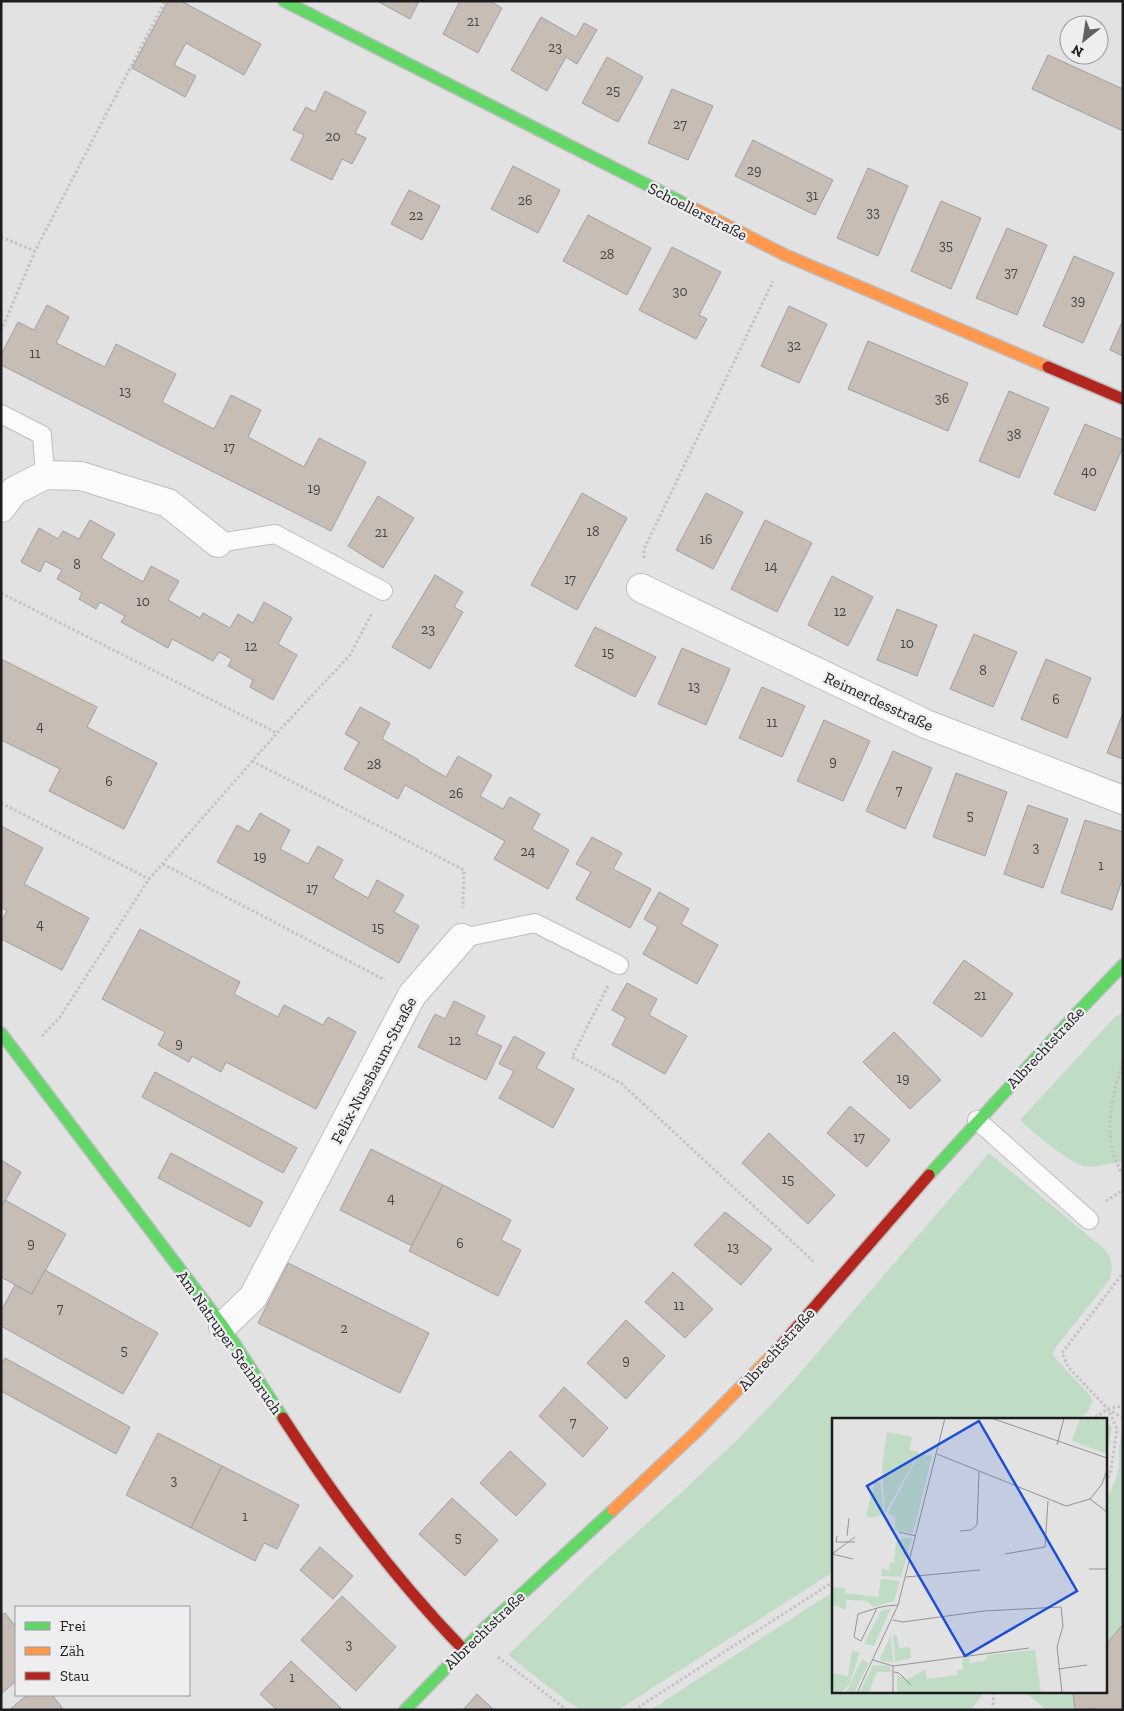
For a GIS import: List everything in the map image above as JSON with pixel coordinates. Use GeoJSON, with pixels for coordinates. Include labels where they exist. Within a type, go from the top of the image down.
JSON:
{"type":"FeatureCollection","features":[{"type":"Feature","properties":{"kind":"street","name":"Schoellerstraße"},"geometry":{"type":"LineString","coordinates":[[284,1],[785,255],[1123,399]]}},
{"type":"Feature","properties":{"kind":"street"},"geometry":{"type":"LineString","coordinates":[[1,508],[14,491],[45,475],[81,476],[168,503],[218,544]]}},
{"type":"Feature","properties":{"kind":"street","name":"Reimerdesstraße"},"geometry":{"type":"LineString","coordinates":[[641,588],[926,724],[1123,800]]}},
{"type":"Feature","properties":{"kind":"street","name":"Felix-Nussbaum-Straße"},"geometry":{"type":"LineString","coordinates":[[223,1326],[253,1297],[412,995],[462,938]]}},
{"type":"Feature","properties":{"kind":"street","name":"Albrechtstraße"},"geometry":{"type":"LineString","coordinates":[[405,1710],[473,1638],[579,1539],[697,1434],[746,1383],[977,1120],[1123,965]]}},
{"type":"Feature","properties":{"kind":"street","name":"Am Natruper Steinbruch"},"geometry":{"type":"LineString","coordinates":[[1,1033],[223,1326],[303,1450],[363,1533],[435,1620],[463,1649]]}},
{"type":"Feature","properties":{"kind":"lane"},"geometry":{"type":"LineString","coordinates":[[1,414],[42,435],[45,475]]}},
{"type":"Feature","properties":{"kind":"lane"},"geometry":{"type":"LineString","coordinates":[[218,544],[275,534],[383,592]]}},
{"type":"Feature","properties":{"kind":"lane"},"geometry":{"type":"LineString","coordinates":[[462,938],[535,923],[619,965]]}},
{"type":"Feature","properties":{"kind":"lane"},"geometry":{"type":"LineString","coordinates":[[977,1120],[1089,1220]]}},
{"type":"Feature","properties":{"kind":"path"},"geometry":{"type":"LineString","coordinates":[[1,331],[35,251],[165,1]]}},
{"type":"Feature","properties":{"kind":"path"},"geometry":{"type":"LineString","coordinates":[[1,237],[35,251]]}},
{"type":"Feature","properties":{"kind":"path"},"geometry":{"type":"LineString","coordinates":[[641,588],[644,550],[785,255]]}},
{"type":"Feature","properties":{"kind":"path"},"geometry":{"type":"LineString","coordinates":[[21,1058],[60,1017],[148,880],[277,733],[350,655],[383,592]]}},
{"type":"Feature","properties":{"kind":"path"},"geometry":{"type":"LineString","coordinates":[[1,593],[277,733]]}},
{"type":"Feature","properties":{"kind":"path"},"geometry":{"type":"LineString","coordinates":[[252,761],[464,870],[462,938]]}},
{"type":"Feature","properties":{"kind":"path"},"geometry":{"type":"LineString","coordinates":[[1,803],[148,880]]}},
{"type":"Feature","properties":{"kind":"path"},"geometry":{"type":"LineString","coordinates":[[164,864],[412,995]]}},
{"type":"Feature","properties":{"kind":"path"},"geometry":{"type":"LineString","coordinates":[[619,965],[572,1057],[622,1084],[836,1281]]}},
{"type":"Feature","properties":{"kind":"path"},"geometry":{"type":"LineString","coordinates":[[1123,1062],[1115,1086],[1109,1130],[1116,1165],[1123,1175]]}},
{"type":"Feature","properties":{"kind":"path"},"geometry":{"type":"LineString","coordinates":[[1123,1273],[1062,1353],[1068,1367],[1108,1409],[1123,1418]]}},
{"type":"Feature","properties":{"kind":"path"},"geometry":{"type":"LineString","coordinates":[[1094,1418],[1108,1409],[1123,1406]]}},
{"type":"Feature","properties":{"kind":"path"},"geometry":{"type":"LineString","coordinates":[[1106,1484],[1111,1470],[1117,1428],[1108,1409]]}},
{"type":"Feature","properties":{"kind":"path"},"geometry":{"type":"LineString","coordinates":[[634,1710],[832,1583]]}},
{"type":"Feature","properties":{"kind":"path"},"geometry":{"type":"LineString","coordinates":[[473,1638],[567,1710]]}},
{"type":"Feature","properties":{"kind":"path"},"geometry":{"type":"LineString","coordinates":[[993,1705],[994,1694]]}},
{"type":"Feature","properties":{"kind":"green space"},"geometry":{"type":"Polygon","coordinates":[[[1123,1013],[1123,1162],[1084,1166],[1077,1164],[1060,1153],[1020,1120],[1116,1016],[1123,1013]]]}},
{"type":"Feature","properties":{"kind":"green space"},"geometry":{"type":"Polygon","coordinates":[[[989,1153],[1104,1249],[1111,1260],[1110,1279],[1056,1347],[1053,1354],[1090,1395],[1093,1401],[1088,1412],[1079,1418],[832,1418],[832,1573],[618,1710],[582,1710],[568,1702],[508,1655],[595,1570],[736,1441],[787,1388],[989,1153]]]}},
{"type":"Feature","properties":{"kind":"green space"},"geometry":{"type":"Polygon","coordinates":[[[1106,1424],[1109,1424],[1112,1428],[1106,1459],[1106,1424]]]}},
{"type":"Feature","properties":{"kind":"green space"},"geometry":{"type":"Polygon","coordinates":[[[1122,1429],[1123,1624],[1106,1645],[1106,1501],[1116,1479],[1119,1466],[1122,1429]]]}},
{"type":"Feature","properties":{"kind":"green space"},"geometry":{"type":"Polygon","coordinates":[[[832,1593],[832,1694],[983,1694],[971,1710],[650,1710],[832,1593]]]}},
{"type":"Feature","properties":{"kind":"green space"},"geometry":{"type":"Polygon","coordinates":[[[1027,1694],[1073,1694],[1075,1710],[1047,1710],[1027,1694]]]}},
{"type":"Feature","properties":{"kind":"building"},"geometry":{"type":"Polygon","coordinates":[[[168,1],[181,1],[261,44],[244,75],[186,43],[174,65],[196,76],[185,97],[132,68],[168,1]]]}},
{"type":"Feature","properties":{"kind":"building"},"geometry":{"type":"Polygon","coordinates":[[[377,1],[419,1],[410,19],[377,1]]]}},
{"type":"Feature","properties":{"kind":"building"},"geometry":{"type":"Polygon","coordinates":[[[460,1],[490,1],[502,8],[478,53],[443,34],[460,1]]]}},
{"type":"Feature","properties":{"kind":"building"},"geometry":{"type":"Polygon","coordinates":[[[541,17],[576,37],[584,23],[597,30],[577,64],[566,57],[547,91],[511,70],[541,17]]]}},
{"type":"Feature","properties":{"kind":"building"},"geometry":{"type":"Polygon","coordinates":[[[1048,55],[1059,60],[1059,65],[1070,65],[1123,89],[1123,131],[1032,89],[1048,55]]]}},
{"type":"Feature","properties":{"kind":"building"},"geometry":{"type":"Polygon","coordinates":[[[607,57],[643,77],[618,122],[582,103],[607,57]]]}},
{"type":"Feature","properties":{"kind":"building"},"geometry":{"type":"Polygon","coordinates":[[[672,89],[713,106],[688,160],[648,143],[672,89]]]}},
{"type":"Feature","properties":{"kind":"building"},"geometry":{"type":"Polygon","coordinates":[[[325,91],[366,112],[355,133],[366,138],[352,164],[342,159],[332,180],[291,160],[304,135],[293,130],[306,107],[315,112],[325,91]]]}},
{"type":"Feature","properties":{"kind":"building"},"geometry":{"type":"Polygon","coordinates":[[[753,140],[833,180],[815,215],[735,176],[753,140]]]}},
{"type":"Feature","properties":{"kind":"building"},"geometry":{"type":"Polygon","coordinates":[[[513,166],[560,190],[538,233],[491,209],[513,166]]]}},
{"type":"Feature","properties":{"kind":"building"},"geometry":{"type":"Polygon","coordinates":[[[868,168],[908,186],[878,256],[837,238],[868,168]]]}},
{"type":"Feature","properties":{"kind":"building"},"geometry":{"type":"Polygon","coordinates":[[[409,190],[440,206],[422,240],[391,224],[409,190]]]}},
{"type":"Feature","properties":{"kind":"building"},"geometry":{"type":"Polygon","coordinates":[[[941,201],[981,218],[951,289],[911,271],[941,201]]]}},
{"type":"Feature","properties":{"kind":"building"},"geometry":{"type":"Polygon","coordinates":[[[588,215],[651,248],[627,295],[563,261],[588,215]]]}},
{"type":"Feature","properties":{"kind":"building"},"geometry":{"type":"Polygon","coordinates":[[[1007,228],[1047,245],[1017,315],[976,298],[1007,228]]]}},
{"type":"Feature","properties":{"kind":"building"},"geometry":{"type":"Polygon","coordinates":[[[672,247],[721,272],[699,315],[707,319],[696,339],[639,310],[672,247]]]}},
{"type":"Feature","properties":{"kind":"building"},"geometry":{"type":"Polygon","coordinates":[[[1074,256],[1114,273],[1083,343],[1043,326],[1074,256]]]}},
{"type":"Feature","properties":{"kind":"building"},"geometry":{"type":"Polygon","coordinates":[[[47,305],[69,317],[56,343],[105,367],[116,344],[176,374],[162,402],[214,429],[231,395],[261,410],[248,437],[304,467],[319,438],[366,462],[331,531],[1,365],[1,355],[18,322],[34,330],[47,305]]]}},
{"type":"Feature","properties":{"kind":"building"},"geometry":{"type":"Polygon","coordinates":[[[789,306],[827,324],[799,383],[761,366],[789,306]]]}},
{"type":"Feature","properties":{"kind":"building"},"geometry":{"type":"Polygon","coordinates":[[[1123,320],[1123,356],[1110,350],[1123,320]]]}},
{"type":"Feature","properties":{"kind":"building"},"geometry":{"type":"Polygon","coordinates":[[[868,341],[968,383],[948,431],[848,389],[868,341]]]}},
{"type":"Feature","properties":{"kind":"building"},"geometry":{"type":"Polygon","coordinates":[[[1009,391],[1049,408],[1019,478],[979,461],[1009,391]]]}},
{"type":"Feature","properties":{"kind":"building"},"geometry":{"type":"Polygon","coordinates":[[[1085,424],[1123,440],[1123,447],[1095,511],[1054,494],[1085,424]]]}},
{"type":"Feature","properties":{"kind":"building"},"geometry":{"type":"Polygon","coordinates":[[[582,493],[627,518],[577,610],[531,585],[582,493]]]}},
{"type":"Feature","properties":{"kind":"building"},"geometry":{"type":"Polygon","coordinates":[[[706,493],[743,512],[713,569],[676,550],[706,493]]]}},
{"type":"Feature","properties":{"kind":"building"},"geometry":{"type":"Polygon","coordinates":[[[378,496],[414,518],[383,568],[348,546],[378,496]]]}},
{"type":"Feature","properties":{"kind":"building"},"geometry":{"type":"Polygon","coordinates":[[[90,520],[115,534],[101,558],[143,582],[151,566],[179,581],[168,600],[200,618],[203,613],[230,628],[238,614],[253,623],[264,602],[292,618],[278,644],[297,655],[273,700],[250,687],[253,680],[228,666],[232,659],[219,652],[213,661],[172,639],[168,648],[121,622],[125,616],[100,602],[96,609],[79,599],[82,593],[57,579],[62,570],[45,561],[40,572],[21,562],[39,528],[58,539],[63,531],[79,539],[90,520]]]}},
{"type":"Feature","properties":{"kind":"building"},"geometry":{"type":"Polygon","coordinates":[[[765,520],[812,543],[777,612],[731,589],[765,520]]]}},
{"type":"Feature","properties":{"kind":"building"},"geometry":{"type":"Polygon","coordinates":[[[435,575],[463,592],[454,607],[463,612],[430,669],[392,647],[435,575]]]}},
{"type":"Feature","properties":{"kind":"building"},"geometry":{"type":"Polygon","coordinates":[[[832,576],[873,597],[848,646],[808,625],[832,576]]]}},
{"type":"Feature","properties":{"kind":"building"},"geometry":{"type":"Polygon","coordinates":[[[897,609],[937,625],[917,676],[877,660],[897,609]]]}},
{"type":"Feature","properties":{"kind":"building"},"geometry":{"type":"Polygon","coordinates":[[[595,627],[656,657],[635,697],[575,666],[595,627]]]}},
{"type":"Feature","properties":{"kind":"building"},"geometry":{"type":"Polygon","coordinates":[[[974,634],[1017,652],[993,707],[950,689],[974,634]]]}},
{"type":"Feature","properties":{"kind":"building"},"geometry":{"type":"Polygon","coordinates":[[[682,648],[730,669],[706,725],[658,704],[682,648]]]}},
{"type":"Feature","properties":{"kind":"building"},"geometry":{"type":"Polygon","coordinates":[[[1,659],[97,707],[87,727],[157,763],[124,829],[49,791],[60,769],[1,740],[1,659]]]}},
{"type":"Feature","properties":{"kind":"building"},"geometry":{"type":"Polygon","coordinates":[[[1046,659],[1091,678],[1067,738],[1021,719],[1046,659]]]}},
{"type":"Feature","properties":{"kind":"building"},"geometry":{"type":"Polygon","coordinates":[[[762,687],[805,706],[782,757],[739,738],[762,687]]]}},
{"type":"Feature","properties":{"kind":"building"},"geometry":{"type":"Polygon","coordinates":[[[360,707],[390,723],[382,739],[418,761],[446,777],[458,756],[492,775],[480,796],[503,809],[510,797],[540,814],[532,829],[569,850],[548,889],[494,859],[505,841],[405,785],[398,799],[344,769],[359,742],[345,734],[360,707]]]}},
{"type":"Feature","properties":{"kind":"building"},"geometry":{"type":"Polygon","coordinates":[[[1123,713],[1123,759],[1107,753],[1123,713]]]}},
{"type":"Feature","properties":{"kind":"building"},"geometry":{"type":"Polygon","coordinates":[[[824,720],[870,741],[843,801],[797,781],[824,720]]]}},
{"type":"Feature","properties":{"kind":"building"},"geometry":{"type":"Polygon","coordinates":[[[893,751],[932,768],[905,829],[866,811],[893,751]]]}},
{"type":"Feature","properties":{"kind":"building"},"geometry":{"type":"Polygon","coordinates":[[[956,773],[1007,792],[985,856],[933,837],[956,773]]]}},
{"type":"Feature","properties":{"kind":"building"},"geometry":{"type":"Polygon","coordinates":[[[1028,805],[1068,819],[1043,888],[1004,874],[1028,805]]]}},
{"type":"Feature","properties":{"kind":"building"},"geometry":{"type":"Polygon","coordinates":[[[260,813],[290,830],[280,849],[308,864],[318,846],[343,860],[333,878],[368,898],[377,880],[404,895],[394,912],[419,926],[399,963],[217,862],[237,825],[249,832],[260,813]]]}},
{"type":"Feature","properties":{"kind":"building"},"geometry":{"type":"Polygon","coordinates":[[[1085,820],[1123,832],[1123,877],[1112,910],[1061,893],[1085,820]]]}},
{"type":"Feature","properties":{"kind":"building"},"geometry":{"type":"Polygon","coordinates":[[[1,826],[43,848],[24,884],[89,918],[62,970],[1,939],[1,922],[7,911],[1,907],[1,826]]]}},
{"type":"Feature","properties":{"kind":"building"},"geometry":{"type":"Polygon","coordinates":[[[592,837],[622,853],[613,869],[651,889],[630,928],[576,899],[591,872],[576,864],[592,837]]]}},
{"type":"Feature","properties":{"kind":"building"},"geometry":{"type":"Polygon","coordinates":[[[659,892],[689,909],[681,924],[718,945],[697,984],[643,954],[658,927],[644,919],[659,892]]]}},
{"type":"Feature","properties":{"kind":"building"},"geometry":{"type":"Polygon","coordinates":[[[140,929],[240,982],[234,994],[278,1017],[284,1005],[323,1025],[328,1017],[356,1032],[316,1109],[226,1062],[221,1072],[192,1056],[189,1062],[158,1045],[165,1032],[102,999],[140,929]]]}},
{"type":"Feature","properties":{"kind":"building"},"geometry":{"type":"Polygon","coordinates":[[[964,960],[1013,994],[982,1037],[933,1003],[964,960]]]}},
{"type":"Feature","properties":{"kind":"building"},"geometry":{"type":"Polygon","coordinates":[[[627,983],[657,999],[649,1015],[687,1036],[665,1074],[612,1045],[626,1018],[612,1010],[627,983]]]}},
{"type":"Feature","properties":{"kind":"building"},"geometry":{"type":"Polygon","coordinates":[[[454,1001],[485,1016],[476,1034],[502,1046],[486,1080],[418,1047],[435,1014],[445,1019],[454,1001]]]}},
{"type":"Feature","properties":{"kind":"building"},"geometry":{"type":"Polygon","coordinates":[[[894,1032],[941,1080],[910,1109],[863,1062],[894,1032]]]}},
{"type":"Feature","properties":{"kind":"building"},"geometry":{"type":"Polygon","coordinates":[[[514,1036],[545,1053],[536,1068],[574,1089],[553,1128],[499,1098],[514,1071],[499,1064],[514,1036]]]}},
{"type":"Feature","properties":{"kind":"building"},"geometry":{"type":"Polygon","coordinates":[[[155,1072],[297,1148],[283,1173],[142,1097],[155,1072]]]}},
{"type":"Feature","properties":{"kind":"building"},"geometry":{"type":"Polygon","coordinates":[[[850,1106],[890,1140],[867,1167],[827,1133],[850,1106]]]}},
{"type":"Feature","properties":{"kind":"building"},"geometry":{"type":"Polygon","coordinates":[[[769,1133],[835,1195],[808,1224],[742,1163],[769,1133]]]}},
{"type":"Feature","properties":{"kind":"building"},"geometry":{"type":"Polygon","coordinates":[[[371,1149],[443,1185],[412,1246],[340,1210],[371,1149]]]}},
{"type":"Feature","properties":{"kind":"building"},"geometry":{"type":"Polygon","coordinates":[[[171,1153],[263,1202],[250,1227],[158,1178],[171,1153]]]}},
{"type":"Feature","properties":{"kind":"building"},"geometry":{"type":"Polygon","coordinates":[[[1,1160],[21,1172],[1,1208],[1,1160]]]}},
{"type":"Feature","properties":{"kind":"building"},"geometry":{"type":"Polygon","coordinates":[[[443,1185],[511,1220],[501,1240],[521,1250],[498,1296],[409,1251],[443,1185]]]}},
{"type":"Feature","properties":{"kind":"building"},"geometry":{"type":"Polygon","coordinates":[[[5,1200],[66,1234],[32,1294],[1,1277],[1,1208],[5,1200]]]}},
{"type":"Feature","properties":{"kind":"building"},"geometry":{"type":"Polygon","coordinates":[[[725,1212],[772,1249],[741,1285],[694,1245],[725,1212]]]}},
{"type":"Feature","properties":{"kind":"building"},"geometry":{"type":"Polygon","coordinates":[[[288,1263],[429,1333],[400,1393],[258,1323],[288,1263]]]}},
{"type":"Feature","properties":{"kind":"building"},"geometry":{"type":"Polygon","coordinates":[[[45,1270],[158,1333],[123,1394],[1,1326],[1,1311],[15,1285],[32,1294],[45,1270]]]}},
{"type":"Feature","properties":{"kind":"building"},"geometry":{"type":"Polygon","coordinates":[[[673,1272],[713,1309],[685,1338],[645,1302],[673,1272]]]}},
{"type":"Feature","properties":{"kind":"building"},"geometry":{"type":"Polygon","coordinates":[[[626,1320],[665,1356],[626,1399],[587,1363],[626,1320]]]}},
{"type":"Feature","properties":{"kind":"building"},"geometry":{"type":"Polygon","coordinates":[[[5,1358],[130,1427],[116,1454],[1,1391],[1,1365],[5,1358]]]}},
{"type":"Feature","properties":{"kind":"building"},"geometry":{"type":"Polygon","coordinates":[[[564,1387],[608,1428],[583,1457],[539,1416],[564,1387]]]}},
{"type":"Feature","properties":{"kind":"building"},"geometry":{"type":"Polygon","coordinates":[[[158,1433],[222,1466],[191,1528],[126,1495],[158,1433]]]}},
{"type":"Feature","properties":{"kind":"building"},"geometry":{"type":"Polygon","coordinates":[[[510,1451],[546,1484],[516,1516],[480,1483],[510,1451]]]}},
{"type":"Feature","properties":{"kind":"building"},"geometry":{"type":"Polygon","coordinates":[[[222,1466],[299,1505],[277,1549],[264,1543],[255,1561],[191,1528],[222,1466]]]}},
{"type":"Feature","properties":{"kind":"building"},"geometry":{"type":"Polygon","coordinates":[[[452,1498],[498,1540],[465,1576],[419,1534],[452,1498]]]}},
{"type":"Feature","properties":{"kind":"building"},"geometry":{"type":"Polygon","coordinates":[[[320,1547],[353,1576],[333,1599],[300,1570],[320,1547]]]}},
{"type":"Feature","properties":{"kind":"building"},"geometry":{"type":"Polygon","coordinates":[[[342,1596],[396,1647],[356,1691],[301,1640],[342,1596]]]}},
{"type":"Feature","properties":{"kind":"building"},"geometry":{"type":"Polygon","coordinates":[[[5,1613],[15,1626],[15,1682],[1,1694],[1,1615],[5,1613]]]}},
{"type":"Feature","properties":{"kind":"building"},"geometry":{"type":"Polygon","coordinates":[[[1123,1624],[1123,1710],[1097,1710],[1095,1708],[1075,1710],[1073,1694],[1106,1694],[1106,1645],[1123,1624]]]}},
{"type":"Feature","properties":{"kind":"building"},"geometry":{"type":"Polygon","coordinates":[[[291,1661],[341,1708],[339,1710],[277,1710],[260,1694],[291,1661]]]}},
{"type":"Feature","properties":{"kind":"building"},"geometry":{"type":"Polygon","coordinates":[[[477,1694],[494,1710],[463,1710],[477,1694]]]}},
{"type":"Feature","properties":{"kind":"building"},"geometry":{"type":"Polygon","coordinates":[[[26,1696],[53,1696],[64,1710],[9,1710],[26,1696]]]}},
{"type":"Feature","properties":{"kind":"traffic: fast"},"geometry":{"type":"LineString","coordinates":[[284,1],[695,209]]}},
{"type":"Feature","properties":{"kind":"traffic: fast"},"geometry":{"type":"LineString","coordinates":[[929,1175],[1123,965]]}},
{"type":"Feature","properties":{"kind":"traffic: fast"},"geometry":{"type":"LineString","coordinates":[[1,1033],[223,1326],[283,1418]]}},
{"type":"Feature","properties":{"kind":"traffic: fast"},"geometry":{"type":"LineString","coordinates":[[405,1710],[485,1628],[613,1510]]}},
{"type":"Feature","properties":{"kind":"traffic: slow"},"geometry":{"type":"LineString","coordinates":[[695,209],[785,255],[1048,367]]}},
{"type":"Feature","properties":{"kind":"traffic: slow"},"geometry":{"type":"LineString","coordinates":[[613,1510],[695,1433],[777,1350]]}},
{"type":"Feature","properties":{"kind":"traffic: jam"},"geometry":{"type":"LineString","coordinates":[[1048,367],[1123,399]]}},
{"type":"Feature","properties":{"kind":"traffic: jam"},"geometry":{"type":"LineString","coordinates":[[777,1350],[929,1175]]}},
{"type":"Feature","properties":{"kind":"traffic: jam"},"geometry":{"type":"LineString","coordinates":[[283,1418],[367,1538],[414,1595],[463,1649]]}}]}
